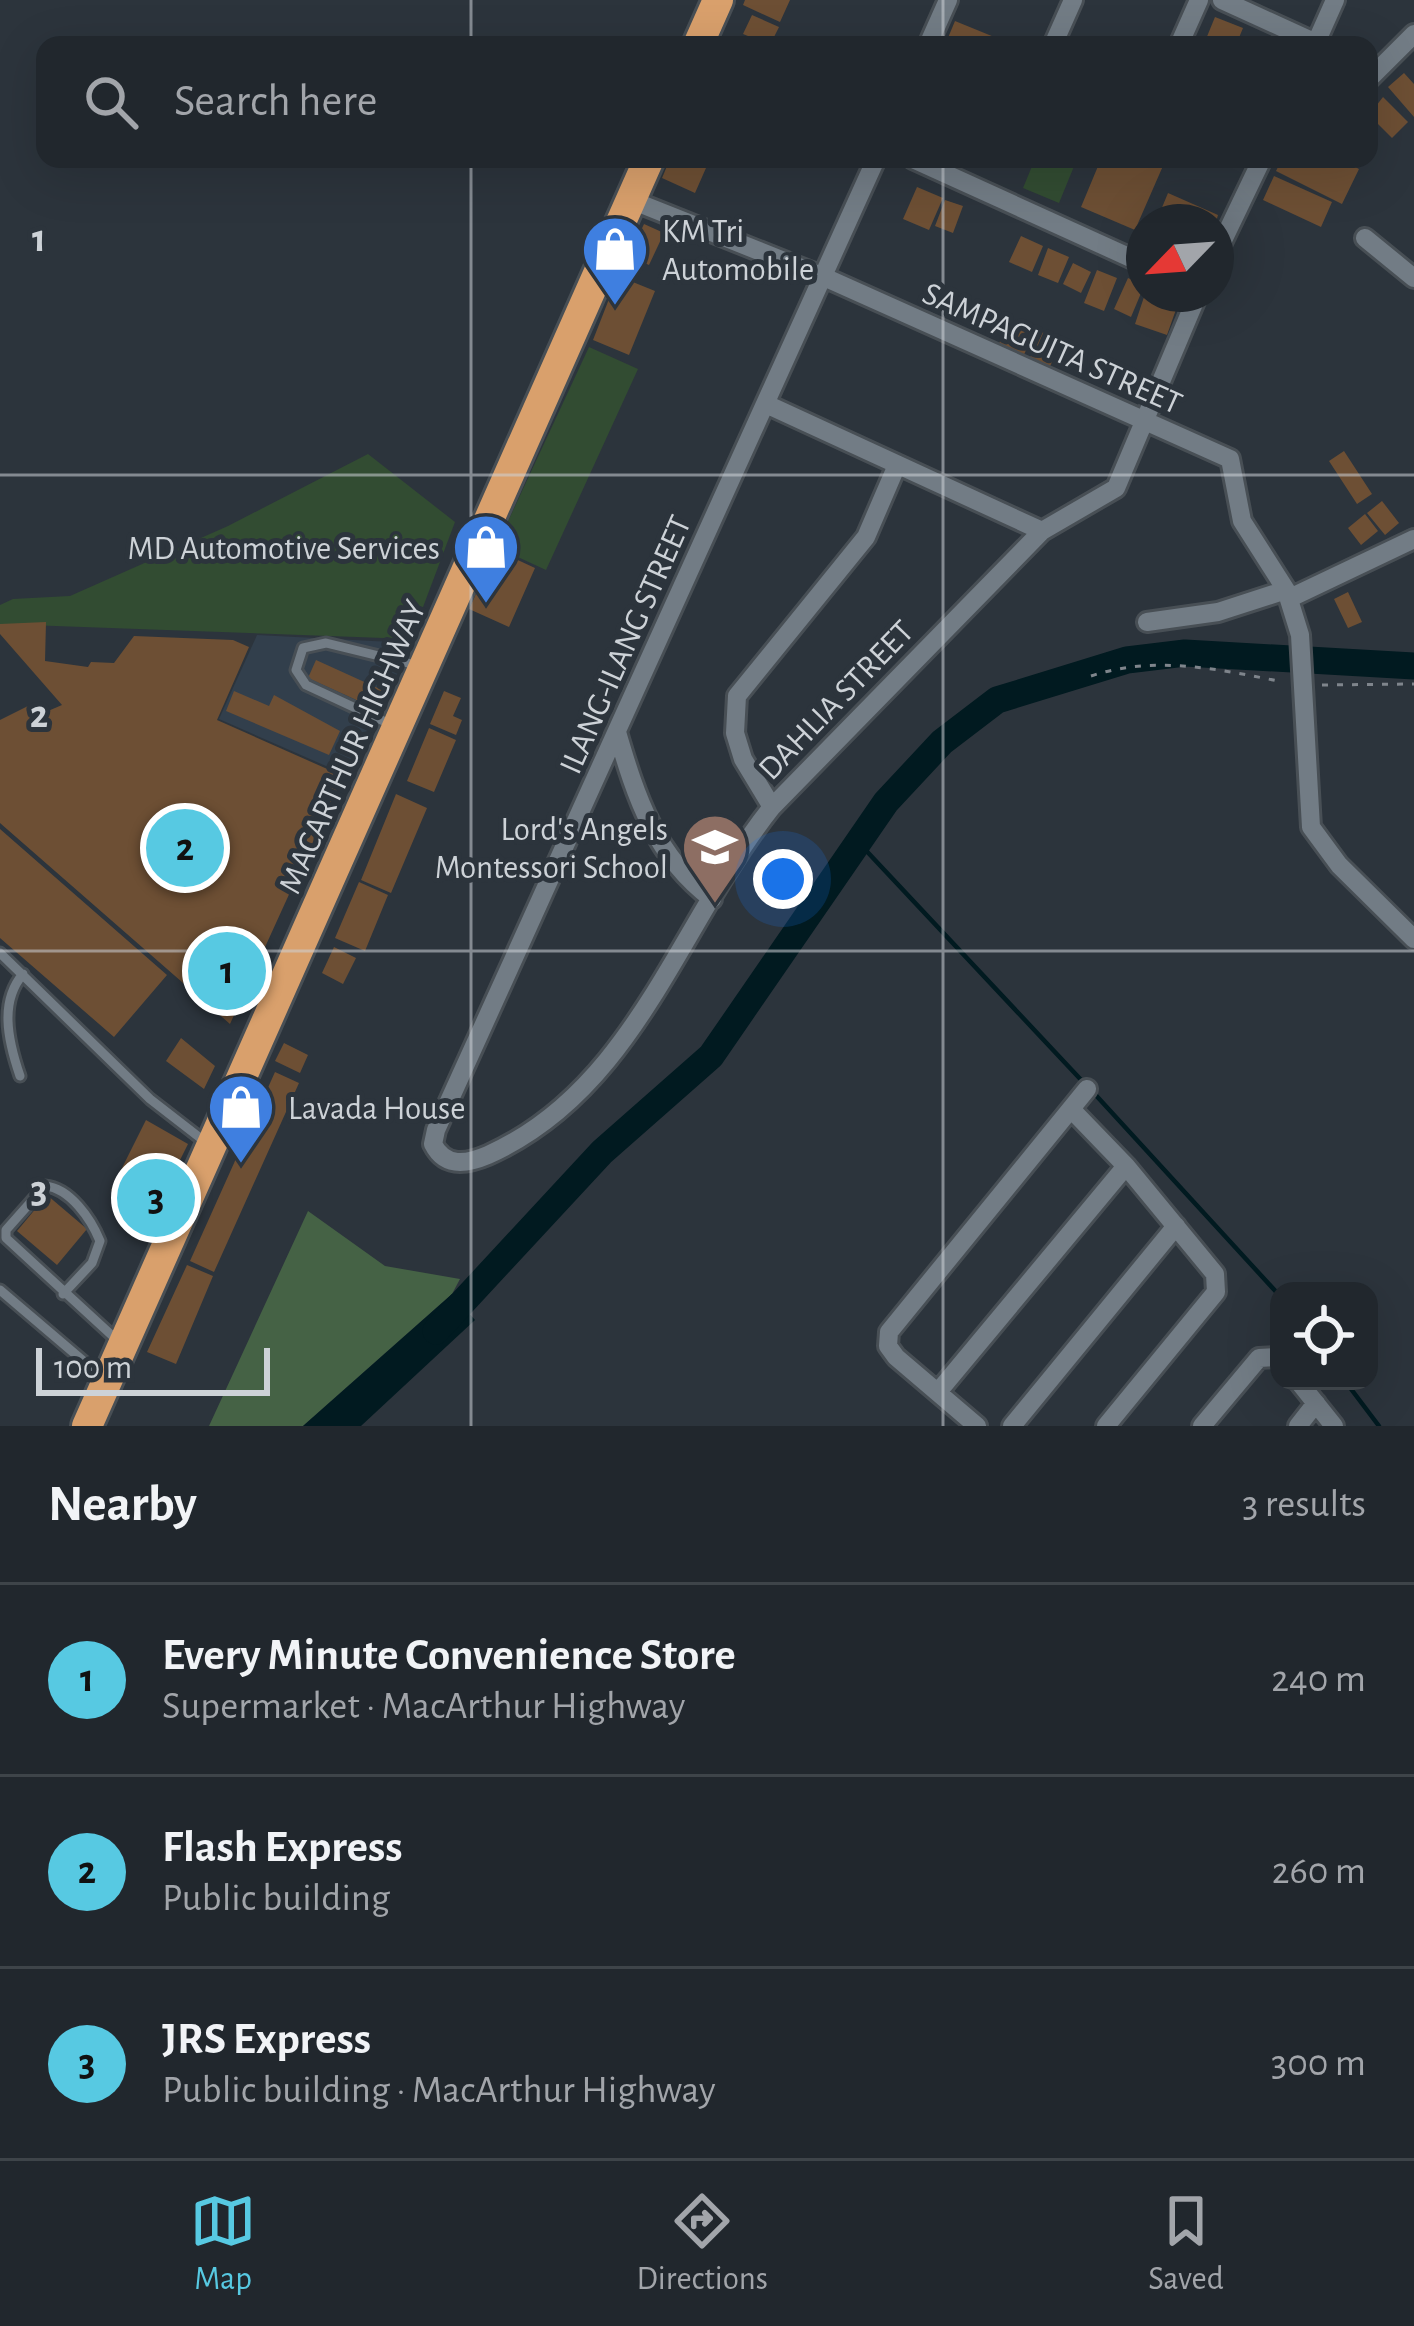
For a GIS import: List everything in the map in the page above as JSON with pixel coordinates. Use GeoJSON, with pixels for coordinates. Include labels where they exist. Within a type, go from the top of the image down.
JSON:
{"type":"FeatureCollection","features":[{"type":"Feature","properties":{"kind":"highway"},"geometry":{"type":"LineString","coordinates":[[702,36],[718,0]]}},
{"type":"Feature","properties":{"kind":"highway","name":"MACARTHUR HIGHWAY"},"geometry":{"type":"LineString","coordinates":[[87,1426],[645,168]]}},
{"type":"Feature","properties":{"kind":"street"},"geometry":{"type":"LineString","coordinates":[[932,36],[948,0]]}},
{"type":"Feature","properties":{"kind":"street"},"geometry":{"type":"LineString","coordinates":[[1057,36],[1073,0]]}},
{"type":"Feature","properties":{"kind":"street"},"geometry":{"type":"LineString","coordinates":[[1183,36],[1199,0]]}},
{"type":"Feature","properties":{"kind":"street"},"geometry":{"type":"LineString","coordinates":[[1222,0],[1298,36]]}},
{"type":"Feature","properties":{"kind":"street"},"geometry":{"type":"LineString","coordinates":[[1319,36],[1335,0]]}},
{"type":"Feature","properties":{"kind":"street"},"geometry":{"type":"LineString","coordinates":[[1378,71],[1414,34]]}},
{"type":"Feature","properties":{"kind":"street","name":"ILANG-ILANG STREET"},"geometry":{"type":"LineString","coordinates":[[438,1153],[436,1130],[872,168]]}},
{"type":"Feature","properties":{"kind":"street"},"geometry":{"type":"LineString","coordinates":[[933,168],[1126,256]]}},
{"type":"Feature","properties":{"kind":"street"},"geometry":{"type":"LineString","coordinates":[[1234,217],[1258,168]]}},
{"type":"Feature","properties":{"kind":"street","name":"SAMPAGUITA STREET"},"geometry":{"type":"LineString","coordinates":[[631,200],[824,277],[1230,459],[1242,521],[1288,594],[1300,635],[1299,683],[1311,826],[1340,865],[1414,939]]}},
{"type":"Feature","properties":{"kind":"street"},"geometry":{"type":"LineString","coordinates":[[1365,238],[1414,278]]}},
{"type":"Feature","properties":{"kind":"street","name":"DAHLIA STREET"},"geometry":{"type":"LineString","coordinates":[[438,1153],[464,1164],[484,1156],[512,1143],[591,1082],[630,1033],[744,842],[772,807],[1042,531],[1116,488],[1190,312]]}},
{"type":"Feature","properties":{"kind":"street"},"geometry":{"type":"LineString","coordinates":[[766,404],[1042,531]]}},
{"type":"Feature","properties":{"kind":"street"},"geometry":{"type":"LineString","coordinates":[[772,807],[743,760],[735,733],[736,696],[866,537],[897,465]]}},
{"type":"Feature","properties":{"kind":"street"},"geometry":{"type":"LineString","coordinates":[[1147,622],[1218,612],[1288,594],[1414,539]]}},
{"type":"Feature","properties":{"kind":"street"},"geometry":{"type":"LineString","coordinates":[[617,732],[644,818],[680,873],[712,899]]}},
{"type":"Feature","properties":{"kind":"street"},"geometry":{"type":"LineString","coordinates":[[976,1426],[896,1357],[888,1346],[890,1332],[1087,1089]]}},
{"type":"Feature","properties":{"kind":"street"},"geometry":{"type":"LineString","coordinates":[[1072,1110],[1126,1166],[1215,1274],[1216,1292],[1106,1426]]}},
{"type":"Feature","properties":{"kind":"street"},"geometry":{"type":"LineString","coordinates":[[938,1391],[1126,1166]]}},
{"type":"Feature","properties":{"kind":"street"},"geometry":{"type":"LineString","coordinates":[[1012,1426],[1176,1226]]}},
{"type":"Feature","properties":{"kind":"street"},"geometry":{"type":"LineString","coordinates":[[1202,1426],[1259,1358],[1270,1357]]}},
{"type":"Feature","properties":{"kind":"street"},"geometry":{"type":"LineString","coordinates":[[1305,1390],[1334,1426]]}},
{"type":"Feature","properties":{"kind":"street"},"geometry":{"type":"LineString","coordinates":[[1298,1426],[1316,1403]]}},
{"type":"Feature","properties":{"kind":"lane"},"geometry":{"type":"LineString","coordinates":[[398,728],[306,685],[296,670],[303,648],[326,643],[425,667]]}},
{"type":"Feature","properties":{"kind":"lane"},"geometry":{"type":"LineString","coordinates":[[0,953],[150,1099],[213,1148]]}},
{"type":"Feature","properties":{"kind":"lane"},"geometry":{"type":"LineString","coordinates":[[20,1076],[0,1018],[0,1001],[8,985],[23,974]]}},
{"type":"Feature","properties":{"kind":"lane"},"geometry":{"type":"LineString","coordinates":[[63,1294],[92,1263],[100,1240],[92,1221],[58,1189],[45,1186],[6,1230],[6,1238],[63,1294],[122,1344]]}},
{"type":"Feature","properties":{"kind":"lane"},"geometry":{"type":"LineString","coordinates":[[0,1290],[106,1380]]}},
{"type":"Feature","properties":{"kind":"path"},"geometry":{"type":"LineString","coordinates":[[1090,676],[1122,665],[1163,669],[1189,664],[1299,683],[1414,684]]}},
{"type":"Feature","properties":{"kind":"shaded area"},"geometry":{"type":"Polygon","coordinates":[[[257,635],[411,643],[351,777],[219,719],[257,635]]]}},
{"type":"Feature","properties":{"kind":"shaded area"},"geometry":{"type":"Polygon","coordinates":[[[452,1294],[475,1320],[361,1426],[303,1426],[452,1294]]]}},
{"type":"Feature","properties":{"kind":"green space"},"geometry":{"type":"Polygon","coordinates":[[[1031,168],[1073,168],[1059,203],[1023,188],[1031,168]]]}},
{"type":"Feature","properties":{"kind":"green space"},"geometry":{"type":"Polygon","coordinates":[[[589,347],[638,369],[546,570],[496,547],[589,347]]]}},
{"type":"Feature","properties":{"kind":"green space"},"geometry":{"type":"Polygon","coordinates":[[[368,454],[455,522],[411,639],[0,624],[0,605],[13,599],[70,596],[228,526],[368,454]]]}},
{"type":"Feature","properties":{"kind":"green space"},"geometry":{"type":"Polygon","coordinates":[[[308,1211],[385,1266],[460,1279],[452,1294],[303,1426],[209,1426],[308,1211]]]}},
{"type":"Feature","properties":{"kind":"building"},"geometry":{"type":"Polygon","coordinates":[[[745,0],[790,0],[780,22],[743,5],[745,0]]]}},
{"type":"Feature","properties":{"kind":"building"},"geometry":{"type":"Polygon","coordinates":[[[752,15],[779,27],[774,36],[743,34],[752,15]]]}},
{"type":"Feature","properties":{"kind":"building"},"geometry":{"type":"Polygon","coordinates":[[[1215,17],[1243,28],[1240,36],[1207,36],[1215,17]]]}},
{"type":"Feature","properties":{"kind":"building"},"geometry":{"type":"Polygon","coordinates":[[[955,21],[992,36],[949,36],[955,21]]]}},
{"type":"Feature","properties":{"kind":"building"},"geometry":{"type":"Polygon","coordinates":[[[1404,73],[1414,84],[1414,117],[1388,87],[1404,73]]]}},
{"type":"Feature","properties":{"kind":"building"},"geometry":{"type":"Polygon","coordinates":[[[1383,97],[1408,122],[1392,138],[1378,124],[1378,103],[1383,97]]]}},
{"type":"Feature","properties":{"kind":"building"},"geometry":{"type":"Polygon","coordinates":[[[666,168],[706,168],[695,193],[662,178],[666,168]]]}},
{"type":"Feature","properties":{"kind":"building"},"geometry":{"type":"Polygon","coordinates":[[[1097,168],[1162,168],[1146,204],[1126,204],[1126,226],[1081,207],[1097,168]]]}},
{"type":"Feature","properties":{"kind":"building"},"geometry":{"type":"Polygon","coordinates":[[[1278,168],[1359,169],[1342,204],[1278,168]]]}},
{"type":"Feature","properties":{"kind":"building"},"geometry":{"type":"Polygon","coordinates":[[[1274,176],[1332,202],[1321,227],[1263,200],[1274,176]]]}},
{"type":"Feature","properties":{"kind":"building"},"geometry":{"type":"Polygon","coordinates":[[[917,187],[943,198],[929,230],[903,219],[917,187]]]}},
{"type":"Feature","properties":{"kind":"building"},"geometry":{"type":"Polygon","coordinates":[[[1168,193],[1193,204],[1163,204],[1168,193]]]}},
{"type":"Feature","properties":{"kind":"building"},"geometry":{"type":"Polygon","coordinates":[[[945,200],[963,206],[953,233],[935,226],[945,200]]]}},
{"type":"Feature","properties":{"kind":"building"},"geometry":{"type":"Polygon","coordinates":[[[644,224],[664,233],[649,265],[629,256],[644,224]]]}},
{"type":"Feature","properties":{"kind":"building"},"geometry":{"type":"Polygon","coordinates":[[[1021,236],[1043,246],[1032,272],[1009,262],[1021,236]]]}},
{"type":"Feature","properties":{"kind":"building"},"geometry":{"type":"Polygon","coordinates":[[[1048,248],[1069,257],[1058,283],[1038,275],[1048,248]]]}},
{"type":"Feature","properties":{"kind":"building"},"geometry":{"type":"Polygon","coordinates":[[[1073,263],[1091,272],[1081,293],[1063,284],[1073,263]]]}},
{"type":"Feature","properties":{"kind":"building"},"geometry":{"type":"Polygon","coordinates":[[[1097,270],[1117,278],[1104,311],[1084,303],[1097,270]]]}},
{"type":"Feature","properties":{"kind":"building"},"geometry":{"type":"Polygon","coordinates":[[[618,276],[655,291],[629,355],[593,340],[618,276]]]}},
{"type":"Feature","properties":{"kind":"building"},"geometry":{"type":"Polygon","coordinates":[[[1126,282],[1126,312],[1133,312],[1131,317],[1114,309],[1126,282]]]}},
{"type":"Feature","properties":{"kind":"building"},"geometry":{"type":"Polygon","coordinates":[[[1139,312],[1175,312],[1167,335],[1135,324],[1139,312]]]}},
{"type":"Feature","properties":{"kind":"building"},"geometry":{"type":"Polygon","coordinates":[[[1009,320],[1034,332],[1023,357],[998,346],[1009,320]]]}},
{"type":"Feature","properties":{"kind":"building"},"geometry":{"type":"Polygon","coordinates":[[[1042,332],[1061,341],[1048,371],[1028,362],[1042,332]]]}},
{"type":"Feature","properties":{"kind":"building"},"geometry":{"type":"Polygon","coordinates":[[[1344,451],[1372,494],[1357,504],[1329,461],[1344,451]]]}},
{"type":"Feature","properties":{"kind":"building"},"geometry":{"type":"Polygon","coordinates":[[[1382,501],[1399,523],[1385,535],[1367,513],[1382,501]]]}},
{"type":"Feature","properties":{"kind":"building"},"geometry":{"type":"Polygon","coordinates":[[[1365,514],[1378,531],[1361,545],[1348,528],[1365,514]]]}},
{"type":"Feature","properties":{"kind":"building"},"geometry":{"type":"Polygon","coordinates":[[[496,550],[535,568],[509,627],[469,609],[496,550]]]}},
{"type":"Feature","properties":{"kind":"building"},"geometry":{"type":"Polygon","coordinates":[[[1348,592],[1362,622],[1348,628],[1334,599],[1348,592]]]}},
{"type":"Feature","properties":{"kind":"building"},"geometry":{"type":"Polygon","coordinates":[[[46,622],[45,661],[88,667],[91,662],[114,663],[134,636],[233,640],[249,647],[217,720],[343,776],[230,1024],[0,823],[0,720],[32,704],[41,714],[62,705],[0,634],[0,624],[46,622]]]}},
{"type":"Feature","properties":{"kind":"building"},"geometry":{"type":"Polygon","coordinates":[[[316,660],[382,690],[374,708],[308,678],[316,660]]]}},
{"type":"Feature","properties":{"kind":"building"},"geometry":{"type":"Polygon","coordinates":[[[234,691],[269,706],[274,695],[340,731],[329,755],[226,711],[234,691]]]}},
{"type":"Feature","properties":{"kind":"building"},"geometry":{"type":"Polygon","coordinates":[[[444,691],[461,698],[453,716],[462,720],[456,735],[430,724],[444,691]]]}},
{"type":"Feature","properties":{"kind":"building"},"geometry":{"type":"Polygon","coordinates":[[[429,728],[456,740],[434,792],[407,781],[429,728]]]}},
{"type":"Feature","properties":{"kind":"building"},"geometry":{"type":"Polygon","coordinates":[[[396,794],[427,808],[391,893],[361,880],[396,794]]]}},
{"type":"Feature","properties":{"kind":"building"},"geometry":{"type":"Polygon","coordinates":[[[0,829],[167,975],[114,1037],[0,938],[0,829]]]}},
{"type":"Feature","properties":{"kind":"building"},"geometry":{"type":"Polygon","coordinates":[[[359,882],[388,895],[365,951],[335,938],[359,882]]]}},
{"type":"Feature","properties":{"kind":"building"},"geometry":{"type":"Polygon","coordinates":[[[334,947],[356,958],[343,984],[322,973],[334,947]]]}},
{"type":"Feature","properties":{"kind":"building"},"geometry":{"type":"Polygon","coordinates":[[[181,1038],[215,1066],[204,1089],[166,1061],[181,1038]]]}},
{"type":"Feature","properties":{"kind":"building"},"geometry":{"type":"Polygon","coordinates":[[[284,1043],[308,1055],[300,1073],[275,1061],[284,1043]]]}},
{"type":"Feature","properties":{"kind":"building"},"geometry":{"type":"Polygon","coordinates":[[[275,1072],[299,1083],[214,1272],[190,1261],[275,1072]]]}},
{"type":"Feature","properties":{"kind":"building"},"geometry":{"type":"Polygon","coordinates":[[[146,1120],[188,1144],[168,1184],[155,1177],[167,1186],[147,1221],[111,1190],[146,1120]]]}},
{"type":"Feature","properties":{"kind":"building"},"geometry":{"type":"Polygon","coordinates":[[[47,1195],[87,1229],[57,1265],[17,1231],[47,1195]]]}},
{"type":"Feature","properties":{"kind":"building"},"geometry":{"type":"Polygon","coordinates":[[[187,1265],[213,1276],[176,1364],[147,1352],[187,1265]]]}},
{"type":"Feature","properties":{"kind":"waterway"},"geometry":{"type":"LineString","coordinates":[[436,1331],[602,1152],[711,1056],[886,802],[942,742],[997,700],[1127,660],[1185,653],[1414,666]]}},
{"type":"Feature","properties":{"kind":"waterway"},"geometry":{"type":"LineString","coordinates":[[859,843],[1084,1083]]}},
{"type":"Feature","properties":{"kind":"waterway"},"geometry":{"type":"LineString","coordinates":[[1092,1091],[1270,1285]]}},
{"type":"Feature","properties":{"kind":"waterway"},"geometry":{"type":"LineString","coordinates":[[1352,1390],[1379,1426]]}},
{"type":"Feature","properties":{"kind":"place","name":"KM Tri Automobile"},"geometry":{"type":"Point","coordinates":[615,308]}},
{"type":"Feature","properties":{"kind":"place","name":"MD Automotive Services"},"geometry":{"type":"Point","coordinates":[486,606]}},
{"type":"Feature","properties":{"kind":"place","name":"Flash Express"},"geometry":{"type":"Point","coordinates":[185,848]}},
{"type":"Feature","properties":{"kind":"place","name":"Lord's Angels Montessori School"},"geometry":{"type":"Point","coordinates":[715,906]}},
{"type":"Feature","properties":{"kind":"place","name":"Every Minute Convenience Store"},"geometry":{"type":"Point","coordinates":[227,971]}},
{"type":"Feature","properties":{"kind":"place","name":"Lavada House"},"geometry":{"type":"Point","coordinates":[241,1166]}},
{"type":"Feature","properties":{"kind":"place","name":"JRS Express"},"geometry":{"type":"Point","coordinates":[156,1198]}}]}
